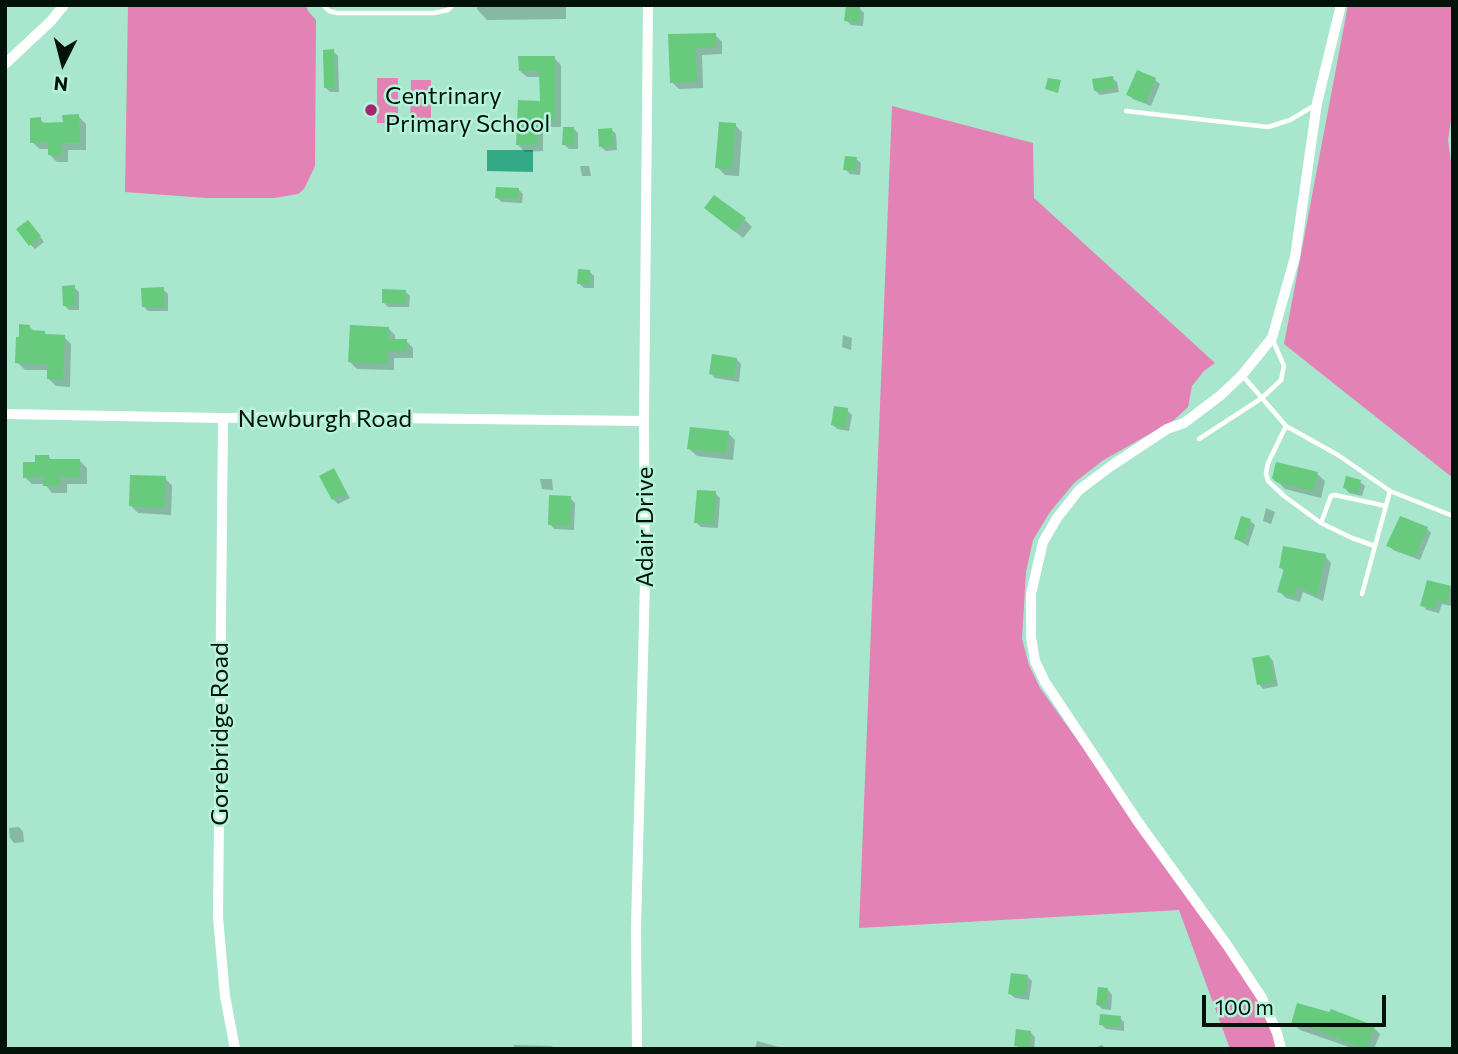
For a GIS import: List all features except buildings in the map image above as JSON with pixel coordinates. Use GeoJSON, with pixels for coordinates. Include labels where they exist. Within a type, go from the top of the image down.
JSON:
{"type":"FeatureCollection","features":[{"type":"Feature","properties":{"kind":"street"},"geometry":{"type":"LineString","coordinates":[[5,64],[51,21],[64,5]]}},
{"type":"Feature","properties":{"kind":"street","name":"Adair Drive"},"geometry":{"type":"LineString","coordinates":[[637,1049],[636,927],[645,582],[648,5]]}},
{"type":"Feature","properties":{"kind":"street"},"geometry":{"type":"LineString","coordinates":[[1281,1049],[1277,1032],[1262,998],[1055,700],[1035,661],[1031,638],[1031,594],[1043,542],[1056,519],[1079,490],[1167,429],[1184,424],[1242,375],[1272,338],[1295,257],[1317,103],[1340,5]]}},
{"type":"Feature","properties":{"kind":"street","name":"Newburgh Road"},"geometry":{"type":"LineString","coordinates":[[5,414],[644,421]]}},
{"type":"Feature","properties":{"kind":"street","name":"Gorebridge Road"},"geometry":{"type":"LineString","coordinates":[[223,418],[218,917],[225,996],[235,1049]]}},
{"type":"Feature","properties":{"kind":"lane"},"geometry":{"type":"LineString","coordinates":[[323,5],[329,11],[337,13],[392,13],[441,12],[453,5]]}},
{"type":"Feature","properties":{"kind":"lane"},"geometry":{"type":"LineString","coordinates":[[1126,111],[1268,127],[1290,120],[1317,103]]}},
{"type":"Feature","properties":{"kind":"lane"},"geometry":{"type":"LineString","coordinates":[[1199,439],[1262,398],[1281,380],[1284,366],[1272,338]]}},
{"type":"Feature","properties":{"kind":"lane"},"geometry":{"type":"LineString","coordinates":[[1242,375],[1286,426],[1338,455],[1390,491],[1453,516]]}},
{"type":"Feature","properties":{"kind":"lane"},"geometry":{"type":"LineString","coordinates":[[1286,426],[1268,463],[1268,481],[1321,523],[1375,546]]}},
{"type":"Feature","properties":{"kind":"lane"},"geometry":{"type":"LineString","coordinates":[[1362,594],[1390,491]]}},
{"type":"Feature","properties":{"kind":"lane"},"geometry":{"type":"LineString","coordinates":[[1321,523],[1331,496],[1386,506]]}},
{"type":"Feature","properties":{"kind":"shaded area"},"geometry":{"type":"Polygon","coordinates":[[[128,5],[306,5],[316,20],[315,166],[304,189],[298,194],[274,198],[206,198],[125,192],[128,5]]]}},
{"type":"Feature","properties":{"kind":"shaded area"},"geometry":{"type":"Polygon","coordinates":[[[1348,5],[1453,5],[1453,106],[1448,140],[1453,177],[1453,478],[1284,344],[1348,5]]]}},
{"type":"Feature","properties":{"kind":"shaded area"},"geometry":{"type":"Polygon","coordinates":[[[377,78],[398,78],[398,123],[377,123],[377,78]]]}},
{"type":"Feature","properties":{"kind":"shaded area"},"geometry":{"type":"Polygon","coordinates":[[[411,80],[431,80],[431,124],[410,124],[411,80]]]}},
{"type":"Feature","properties":{"kind":"shaded area"},"geometry":{"type":"Polygon","coordinates":[[[892,106],[1033,143],[1034,198],[1215,363],[1204,371],[1192,386],[1188,407],[1174,420],[1102,461],[1074,483],[1050,512],[1033,540],[1026,572],[1022,639],[1029,665],[1040,688],[1226,947],[1260,999],[1278,1049],[1230,1049],[1179,910],[859,928],[892,106]]]}},
{"type":"Feature","properties":{"kind":"shaded area"},"geometry":{"type":"Polygon","coordinates":[[[487,150],[533,150],[533,172],[487,171],[487,150]]]}},
{"type":"Feature","properties":{"kind":"place","name":"Centrinary Primary School"},"geometry":{"type":"Point","coordinates":[371,110]}}]}
